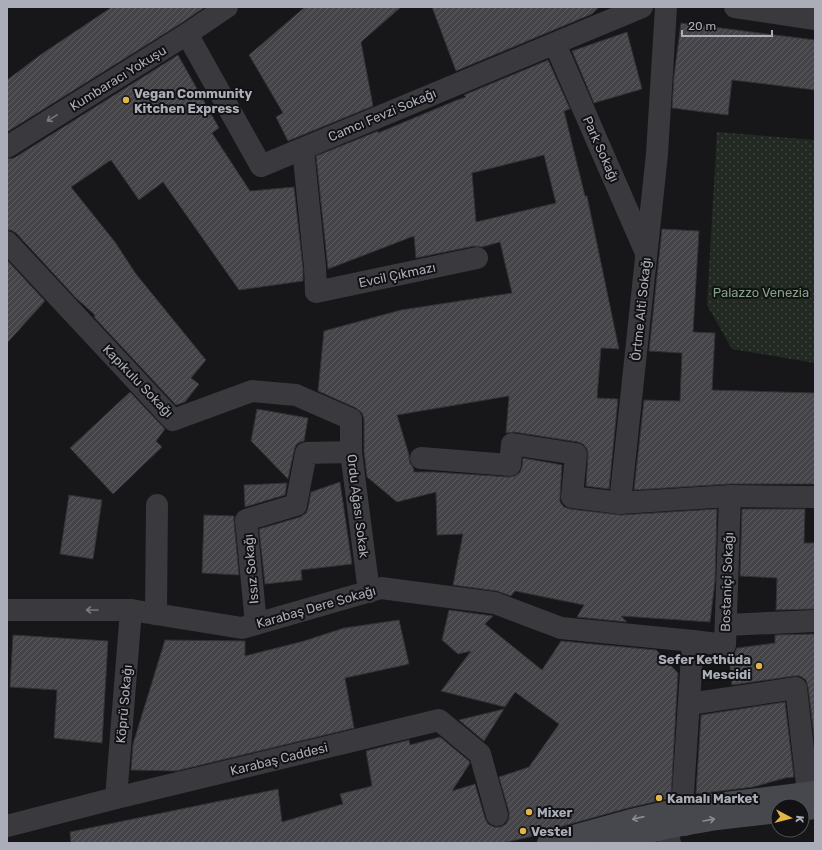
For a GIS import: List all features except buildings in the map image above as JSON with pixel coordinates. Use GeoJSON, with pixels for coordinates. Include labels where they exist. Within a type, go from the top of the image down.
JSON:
{"type":"FeatureCollection","features":[{"type":"Feature","properties":{"kind":"main road"},"geometry":{"type":"LineString","coordinates":[[602,843],[674,823],[770,807]]}},
{"type":"Feature","properties":{"kind":"main road"},"geometry":{"type":"LineString","coordinates":[[548,843],[631,820],[674,823],[770,813]]}},
{"type":"Feature","properties":{"kind":"street","name":"Kumbaracı Yokuşu"},"geometry":{"type":"LineString","coordinates":[[7,147],[187,34],[227,7]]}},
{"type":"Feature","properties":{"kind":"street","name":"Camcı Fevzi Sokağı"},"geometry":{"type":"LineString","coordinates":[[187,34],[261,166],[642,7]]}},
{"type":"Feature","properties":{"kind":"street","name":"Örtme Alti Sokağı"},"geometry":{"type":"LineString","coordinates":[[620,503],[657,154],[666,7]]}},
{"type":"Feature","properties":{"kind":"street"},"geometry":{"type":"LineString","coordinates":[[735,7],[815,19]]}},
{"type":"Feature","properties":{"kind":"street","name":"Park Sokağı"},"geometry":{"type":"LineString","coordinates":[[555,44],[646,254]]}},
{"type":"Feature","properties":{"kind":"street","name":"Evcil Çıkmazı"},"geometry":{"type":"LineString","coordinates":[[302,149],[315,267],[316,292],[477,258]]}},
{"type":"Feature","properties":{"kind":"street","name":"Kapıkulu Sokağı"},"geometry":{"type":"LineString","coordinates":[[7,242],[173,420],[252,391],[296,395],[351,419]]}},
{"type":"Feature","properties":{"kind":"street","name":"Ordu Ağası Sokak"},"geometry":{"type":"LineString","coordinates":[[351,419],[351,452],[369,592]]}},
{"type":"Feature","properties":{"kind":"street"},"geometry":{"type":"LineString","coordinates":[[422,458],[510,465],[512,444],[576,454],[572,497],[620,503],[730,496],[815,497]]}},
{"type":"Feature","properties":{"kind":"street","name":"Issız Sokağı"},"geometry":{"type":"LineString","coordinates":[[256,624],[246,520],[296,505],[306,453],[351,452]]}},
{"type":"Feature","properties":{"kind":"street","name":"Bostaniçi Sokağı"},"geometry":{"type":"LineString","coordinates":[[693,641],[725,644],[730,496]]}},
{"type":"Feature","properties":{"kind":"street"},"geometry":{"type":"LineString","coordinates":[[156,614],[157,504]]}},
{"type":"Feature","properties":{"kind":"street","name":"Karabaş Dere Sokağı"},"geometry":{"type":"LineString","coordinates":[[7,610],[131,610],[242,628],[381,588],[494,603],[561,628],[693,641]]}},
{"type":"Feature","properties":{"kind":"street","name":"Köprü Sokağı"},"geometry":{"type":"LineString","coordinates":[[116,798],[131,610]]}},
{"type":"Feature","properties":{"kind":"street"},"geometry":{"type":"LineString","coordinates":[[726,625],[815,621]]}},
{"type":"Feature","properties":{"kind":"street"},"geometry":{"type":"LineString","coordinates":[[674,823],[683,793],[693,641]]}},
{"type":"Feature","properties":{"kind":"street"},"geometry":{"type":"LineString","coordinates":[[689,704],[796,688],[810,798]]}},
{"type":"Feature","properties":{"kind":"street","name":"Karabaş Caddesi"},"geometry":{"type":"LineString","coordinates":[[7,826],[116,798],[439,720],[480,754],[497,814]]}},
{"type":"Feature","properties":{"kind":"green space","name":"Palazzo Venezia"},"geometry":{"type":"Polygon","coordinates":[[[717,132],[815,140],[815,363],[732,349],[707,305],[717,132]]]}},
{"type":"Feature","properties":{"kind":"place","name":"Vegan Community Kitchen Express"},"geometry":{"type":"Point","coordinates":[126,100]}},
{"type":"Feature","properties":{"kind":"place","name":"Sefer Kethüda Mescidi"},"geometry":{"type":"Point","coordinates":[759,666]}},
{"type":"Feature","properties":{"kind":"place","name":"Kamalı Market"},"geometry":{"type":"Point","coordinates":[659,798]}},
{"type":"Feature","properties":{"kind":"place","name":"Mixer"},"geometry":{"type":"Point","coordinates":[529,812]}},
{"type":"Feature","properties":{"kind":"place","name":"Vestel"},"geometry":{"type":"Point","coordinates":[523,831]}}]}
